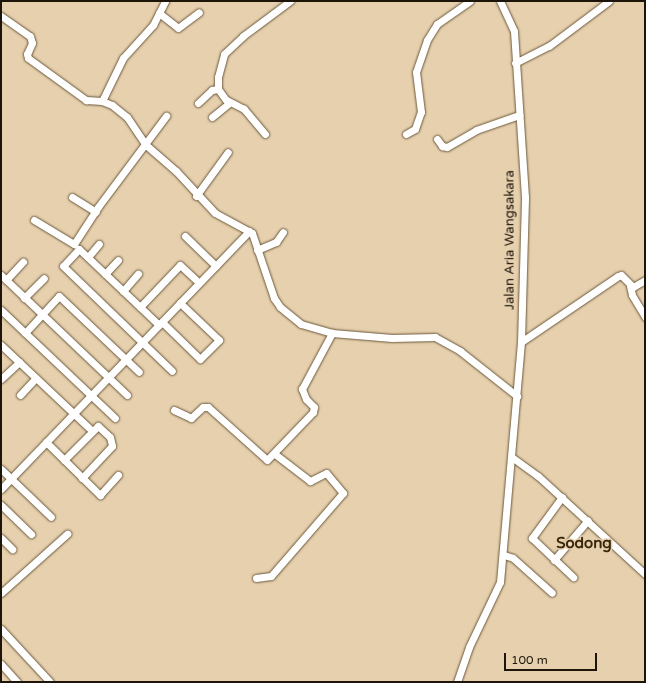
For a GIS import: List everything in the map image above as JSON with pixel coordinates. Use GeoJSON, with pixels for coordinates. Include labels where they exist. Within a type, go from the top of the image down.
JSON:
{"type":"FeatureCollection","features":[{"type":"Feature","properties":{"kind":"street"},"geometry":{"type":"LineString","coordinates":[[102,101],[123,58],[153,25],[165,1]]}},
{"type":"Feature","properties":{"kind":"street"},"geometry":{"type":"LineString","coordinates":[[265,134],[244,109],[229,103],[218,89],[218,77],[224,54],[243,36],[290,1]]}},
{"type":"Feature","properties":{"kind":"street"},"geometry":{"type":"LineString","coordinates":[[406,134],[415,129],[421,112],[416,72],[427,40],[441,21],[470,1]]}},
{"type":"Feature","properties":{"kind":"street","name":"Jalan Aria Wangsakara"},"geometry":{"type":"LineString","coordinates":[[457,682],[469,647],[500,582],[513,458],[521,342],[525,197],[514,31],[500,1]]}},
{"type":"Feature","properties":{"kind":"street"},"geometry":{"type":"LineString","coordinates":[[515,62],[549,46],[609,1]]}},
{"type":"Feature","properties":{"kind":"street"},"geometry":{"type":"LineString","coordinates":[[159,13],[178,28],[199,12]]}},
{"type":"Feature","properties":{"kind":"street"},"geometry":{"type":"LineString","coordinates":[[1,16],[30,36],[32,43],[27,54],[28,58],[86,100],[102,101],[112,105],[127,117],[146,145],[176,171],[196,196],[215,213],[249,231],[274,298],[280,307],[305,326],[332,333],[392,338],[435,337],[460,351],[517,396]]}},
{"type":"Feature","properties":{"kind":"street"},"geometry":{"type":"LineString","coordinates":[[198,103],[212,90],[218,89]]}},
{"type":"Feature","properties":{"kind":"street"},"geometry":{"type":"LineString","coordinates":[[212,118],[229,103]]}},
{"type":"Feature","properties":{"kind":"street"},"geometry":{"type":"LineString","coordinates":[[437,139],[442,146],[447,147],[476,130],[519,115]]}},
{"type":"Feature","properties":{"kind":"street"},"geometry":{"type":"LineString","coordinates":[[34,220],[74,244],[166,116]]}},
{"type":"Feature","properties":{"kind":"street"},"geometry":{"type":"LineString","coordinates":[[196,196],[228,152]]}},
{"type":"Feature","properties":{"kind":"street"},"geometry":{"type":"LineString","coordinates":[[72,197],[96,212]]}},
{"type":"Feature","properties":{"kind":"street"},"geometry":{"type":"LineString","coordinates":[[1,489],[249,231]]}},
{"type":"Feature","properties":{"kind":"street"},"geometry":{"type":"LineString","coordinates":[[257,250],[276,242],[283,232]]}},
{"type":"Feature","properties":{"kind":"street"},"geometry":{"type":"LineString","coordinates":[[185,236],[216,266]]}},
{"type":"Feature","properties":{"kind":"street"},"geometry":{"type":"LineString","coordinates":[[88,257],[99,244]]}},
{"type":"Feature","properties":{"kind":"street"},"geometry":{"type":"LineString","coordinates":[[172,371],[63,266],[79,249],[140,307],[200,360],[219,340],[180,303]]}},
{"type":"Feature","properties":{"kind":"street"},"geometry":{"type":"LineString","coordinates":[[105,274],[118,260]]}},
{"type":"Feature","properties":{"kind":"street"},"geometry":{"type":"LineString","coordinates":[[23,262],[4,278],[127,395]]}},
{"type":"Feature","properties":{"kind":"street"},"geometry":{"type":"LineString","coordinates":[[140,307],[180,265],[199,284]]}},
{"type":"Feature","properties":{"kind":"street"},"geometry":{"type":"LineString","coordinates":[[123,290],[138,274]]}},
{"type":"Feature","properties":{"kind":"street"},"geometry":{"type":"LineString","coordinates":[[521,342],[621,275],[630,286],[632,295],[645,317]]}},
{"type":"Feature","properties":{"kind":"street"},"geometry":{"type":"LineString","coordinates":[[24,298],[44,278]]}},
{"type":"Feature","properties":{"kind":"street"},"geometry":{"type":"LineString","coordinates":[[630,286],[645,280]]}},
{"type":"Feature","properties":{"kind":"street"},"geometry":{"type":"LineString","coordinates":[[25,333],[59,296],[139,372]]}},
{"type":"Feature","properties":{"kind":"street"},"geometry":{"type":"LineString","coordinates":[[2,313],[115,418]]}},
{"type":"Feature","properties":{"kind":"street"},"geometry":{"type":"LineString","coordinates":[[174,410],[191,418],[203,407],[208,407],[264,460],[275,454],[313,412],[314,407],[306,399],[302,388],[332,333]]}},
{"type":"Feature","properties":{"kind":"street"},"geometry":{"type":"LineString","coordinates":[[1,345],[89,428]]}},
{"type":"Feature","properties":{"kind":"street"},"geometry":{"type":"LineString","coordinates":[[1,379],[19,362]]}},
{"type":"Feature","properties":{"kind":"street"},"geometry":{"type":"LineString","coordinates":[[20,395],[36,378]]}},
{"type":"Feature","properties":{"kind":"street"},"geometry":{"type":"LineString","coordinates":[[64,460],[98,426],[110,437],[112,446],[82,478]]}},
{"type":"Feature","properties":{"kind":"street"},"geometry":{"type":"LineString","coordinates":[[46,442],[100,495],[118,476]]}},
{"type":"Feature","properties":{"kind":"street"},"geometry":{"type":"LineString","coordinates":[[256,578],[271,576],[343,493],[326,472],[310,481],[275,454]]}},
{"type":"Feature","properties":{"kind":"street"},"geometry":{"type":"LineString","coordinates":[[513,458],[526,465],[588,520],[645,574]]}},
{"type":"Feature","properties":{"kind":"street"},"geometry":{"type":"LineString","coordinates":[[1,469],[51,517]]}},
{"type":"Feature","properties":{"kind":"street"},"geometry":{"type":"LineString","coordinates":[[562,497],[532,538],[573,577]]}},
{"type":"Feature","properties":{"kind":"street"},"geometry":{"type":"LineString","coordinates":[[1,505],[31,534]]}},
{"type":"Feature","properties":{"kind":"street"},"geometry":{"type":"LineString","coordinates":[[554,560],[588,520]]}},
{"type":"Feature","properties":{"kind":"street"},"geometry":{"type":"LineString","coordinates":[[1,593],[68,534]]}},
{"type":"Feature","properties":{"kind":"street"},"geometry":{"type":"LineString","coordinates":[[1,538],[12,549]]}},
{"type":"Feature","properties":{"kind":"street"},"geometry":{"type":"LineString","coordinates":[[504,555],[512,558],[552,593]]}},
{"type":"Feature","properties":{"kind":"street"},"geometry":{"type":"LineString","coordinates":[[1,629],[50,682]]}},
{"type":"Feature","properties":{"kind":"street"},"geometry":{"type":"LineString","coordinates":[[1,664],[18,682]]}},
{"type":"Feature","properties":{"kind":"district","name":"Sodong"},"geometry":{"type":"Point","coordinates":[584,544]}}]}
